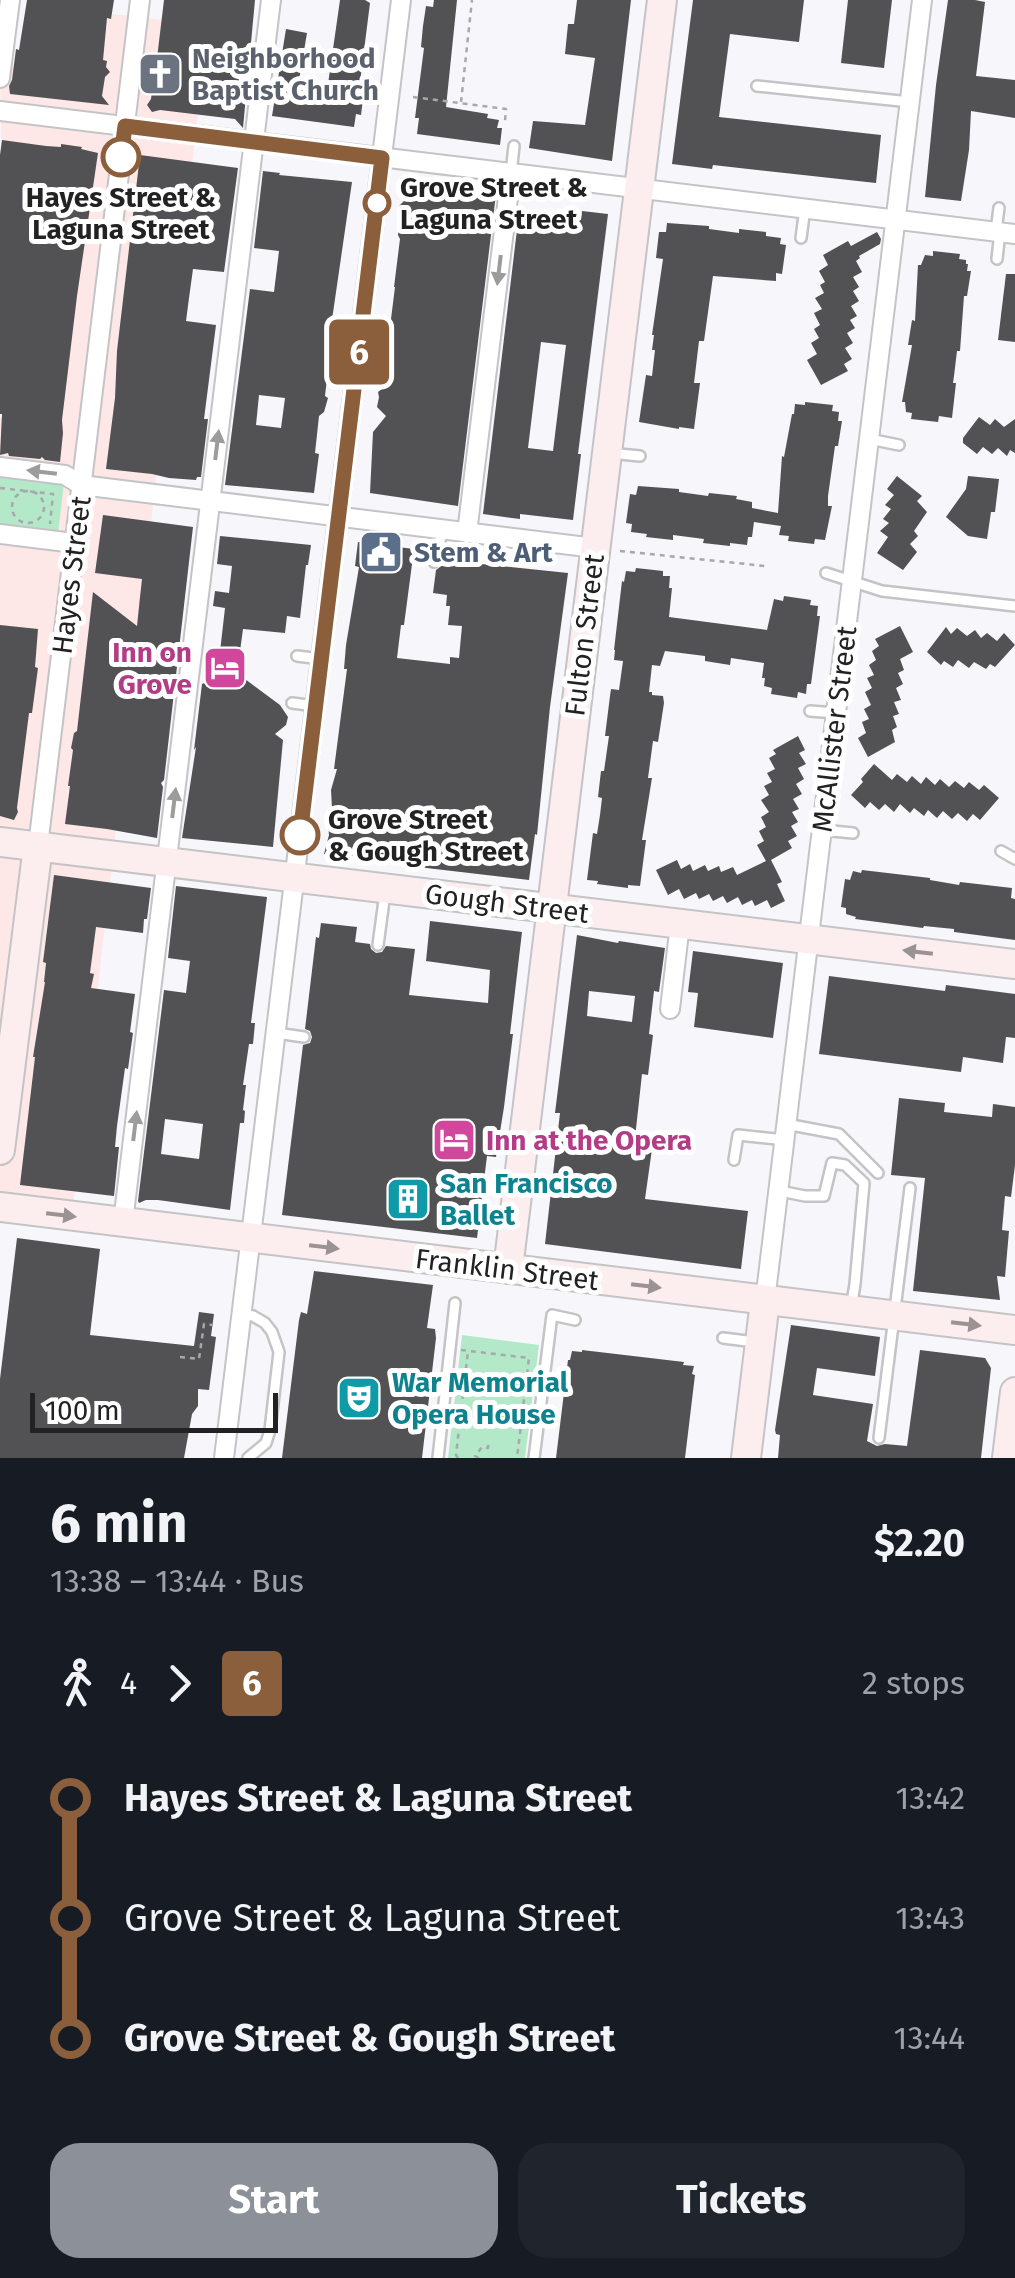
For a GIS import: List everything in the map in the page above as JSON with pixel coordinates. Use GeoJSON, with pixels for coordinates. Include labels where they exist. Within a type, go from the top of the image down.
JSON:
{"type":"FeatureCollection","features":[{"type":"Feature","properties":{"kind":"main road","name":"Fulton Street"},"geometry":{"type":"LineString","coordinates":[[508,1270],[551,908],[607,549],[606,453],[662,0]]}},
{"type":"Feature","properties":{"kind":"main road","name":"Gough Street"},"geometry":{"type":"LineString","coordinates":[[0,842],[1015,964]]}},
{"type":"Feature","properties":{"kind":"main road","name":"Hayes Street"},"geometry":{"type":"LineString","coordinates":[[0,1150],[38,846]]}},
{"type":"Feature","properties":{"kind":"main road","name":"Franklin Street"},"geometry":{"type":"LineString","coordinates":[[0,1207],[1015,1330]]}},
{"type":"Feature","properties":{"kind":"main road","name":"McAllister Street"},"geometry":{"type":"LineString","coordinates":[[746,1458],[765,1301]]}},
{"type":"Feature","properties":{"kind":"main road"},"geometry":{"type":"LineString","coordinates":[[1007,1458],[1015,1392]]}},
{"type":"Feature","properties":{"kind":"street"},"geometry":{"type":"LineString","coordinates":[[0,78],[10,0]]}},
{"type":"Feature","properties":{"kind":"street","name":"Hayes Street"},"geometry":{"type":"LineString","coordinates":[[38,846],[140,0]]}},
{"type":"Feature","properties":{"kind":"street"},"geometry":{"type":"LineString","coordinates":[[122,1222],[210,501],[226,312],[270,0]]}},
{"type":"Feature","properties":{"kind":"street"},"geometry":{"type":"LineString","coordinates":[[224,1458],[401,0]]}},
{"type":"Feature","properties":{"kind":"street","name":"McAllister Street"},"geometry":{"type":"LineString","coordinates":[[765,1301],[922,0]]}},
{"type":"Feature","properties":{"kind":"street"},"geometry":{"type":"LineString","coordinates":[[0,110],[1004,232]]}},
{"type":"Feature","properties":{"kind":"street"},"geometry":{"type":"LineString","coordinates":[[467,533],[511,173]]}},
{"type":"Feature","properties":{"kind":"street"},"geometry":{"type":"LineString","coordinates":[[0,467],[65,475],[82,485],[607,549]]}},
{"type":"Feature","properties":{"kind":"street"},"geometry":{"type":"LineString","coordinates":[[0,534],[74,543]]}},
{"type":"Feature","properties":{"kind":"street"},"geometry":{"type":"LineString","coordinates":[[670,1008],[680,924]]}},
{"type":"Feature","properties":{"kind":"lane"},"geometry":{"type":"LineString","coordinates":[[757,86],[910,102]]}},
{"type":"Feature","properties":{"kind":"lane"},"geometry":{"type":"LineString","coordinates":[[511,173],[514,146]]}},
{"type":"Feature","properties":{"kind":"lane"},"geometry":{"type":"LineString","coordinates":[[801,238],[805,208]]}},
{"type":"Feature","properties":{"kind":"lane"},"geometry":{"type":"LineString","coordinates":[[997,260],[1004,232],[999,208]]}},
{"type":"Feature","properties":{"kind":"lane"},"geometry":{"type":"LineString","coordinates":[[869,439],[898,444]]}},
{"type":"Feature","properties":{"kind":"lane"},"geometry":{"type":"LineString","coordinates":[[606,453],[640,456]]}},
{"type":"Feature","properties":{"kind":"lane"},"geometry":{"type":"LineString","coordinates":[[434,562],[443,530]]}},
{"type":"Feature","properties":{"kind":"lane"},"geometry":{"type":"LineString","coordinates":[[826,574],[882,591],[1015,606]]}},
{"type":"Feature","properties":{"kind":"lane"},"geometry":{"type":"LineString","coordinates":[[297,656],[321,659]]}},
{"type":"Feature","properties":{"kind":"lane"},"geometry":{"type":"LineString","coordinates":[[292,703],[316,706]]}},
{"type":"Feature","properties":{"kind":"lane"},"geometry":{"type":"LineString","coordinates":[[810,711],[836,713]]}},
{"type":"Feature","properties":{"kind":"lane"},"geometry":{"type":"LineString","coordinates":[[822,830],[853,833]]}},
{"type":"Feature","properties":{"kind":"lane"},"geometry":{"type":"LineString","coordinates":[[1001,851],[1015,859]]}},
{"type":"Feature","properties":{"kind":"lane"},"geometry":{"type":"LineString","coordinates":[[378,945],[385,889]]}},
{"type":"Feature","properties":{"kind":"lane"},"geometry":{"type":"LineString","coordinates":[[276,1034],[304,1038]]}},
{"type":"Feature","properties":{"kind":"lane"},"geometry":{"type":"LineString","coordinates":[[734,1160],[738,1134],[840,1134],[878,1173]]}},
{"type":"Feature","properties":{"kind":"lane"},"geometry":{"type":"LineString","coordinates":[[779,1190],[824,1196],[832,1163],[844,1165],[864,1184],[850,1311]]}},
{"type":"Feature","properties":{"kind":"lane"},"geometry":{"type":"LineString","coordinates":[[879,1438],[910,1188]]}},
{"type":"Feature","properties":{"kind":"lane"},"geometry":{"type":"LineString","coordinates":[[438,1458],[455,1303]]}},
{"type":"Feature","properties":{"kind":"lane"},"geometry":{"type":"LineString","coordinates":[[242,1314],[254,1316],[272,1332],[279,1352],[270,1430],[266,1443],[248,1458]]}},
{"type":"Feature","properties":{"kind":"lane"},"geometry":{"type":"LineString","coordinates":[[534,1458],[552,1316],[575,1320]]}},
{"type":"Feature","properties":{"kind":"lane"},"geometry":{"type":"LineString","coordinates":[[723,1338],[760,1342]]}},
{"type":"Feature","properties":{"kind":"path"},"geometry":{"type":"LineString","coordinates":[[461,103],[472,0]]}},
{"type":"Feature","properties":{"kind":"path"},"geometry":{"type":"LineString","coordinates":[[412,97],[506,109],[505,121]]}},
{"type":"Feature","properties":{"kind":"path"},"geometry":{"type":"LineString","coordinates":[[0,488],[54,494],[50,525]]}},
{"type":"Feature","properties":{"kind":"path"},"geometry":{"type":"LineString","coordinates":[[30,492],[39,496],[43,511],[37,520],[27,523],[18,520],[12,507],[18,496],[30,492]]}},
{"type":"Feature","properties":{"kind":"path"},"geometry":{"type":"LineString","coordinates":[[607,549],[765,566]]}},
{"type":"Feature","properties":{"kind":"path"},"geometry":{"type":"LineString","coordinates":[[180,1357],[199,1360],[204,1324],[212,1326]]}},
{"type":"Feature","properties":{"kind":"path"},"geometry":{"type":"LineString","coordinates":[[450,1348],[529,1358],[517,1458]]}},
{"type":"Feature","properties":{"kind":"path"},"geometry":{"type":"LineString","coordinates":[[458,1458],[468,1351]]}},
{"type":"Feature","properties":{"kind":"path"},"geometry":{"type":"LineString","coordinates":[[479,1458],[476,1453],[482,1447],[488,1448],[489,1442]]}},
{"type":"Feature","properties":{"kind":"shaded area"},"geometry":{"type":"Polygon","coordinates":[[[61,8],[208,25],[73,1205],[0,1195],[0,418],[5,418],[0,65],[54,72],[61,8]]]}},
{"type":"Feature","properties":{"kind":"green space"},"geometry":{"type":"Polygon","coordinates":[[[0,476],[64,483],[58,534],[0,527],[0,476]]]}},
{"type":"Feature","properties":{"kind":"green space"},"geometry":{"type":"Polygon","coordinates":[[[462,1335],[539,1345],[525,1458],[448,1458],[462,1335]]]}},
{"type":"Feature","properties":{"kind":"building"},"geometry":{"type":"Polygon","coordinates":[[[27,0],[114,0],[111,19],[107,18],[103,60],[110,72],[105,77],[102,96],[109,105],[10,94],[27,0]]]}},
{"type":"Feature","properties":{"kind":"building"},"geometry":{"type":"Polygon","coordinates":[[[164,0],[255,0],[243,128],[235,119],[152,112],[147,105],[154,83],[164,0]]]}},
{"type":"Feature","properties":{"kind":"building"},"geometry":{"type":"Polygon","coordinates":[[[340,0],[370,3],[358,98],[363,99],[361,115],[356,114],[354,127],[272,116],[286,29],[307,33],[298,86],[327,91],[340,0]]]}},
{"type":"Feature","properties":{"kind":"building"},"geometry":{"type":"Polygon","coordinates":[[[434,0],[457,0],[446,107],[488,114],[487,118],[499,120],[500,145],[417,134],[423,26],[426,6],[433,7],[434,0]]]}},
{"type":"Feature","properties":{"kind":"building"},"geometry":{"type":"Polygon","coordinates":[[[577,0],[631,0],[612,161],[529,148],[533,121],[585,125],[595,58],[565,54],[568,24],[574,24],[577,0]]]}},
{"type":"Feature","properties":{"kind":"building"},"geometry":{"type":"Polygon","coordinates":[[[693,0],[804,0],[799,42],[730,34],[719,117],[881,135],[876,183],[672,164],[693,0]]]}},
{"type":"Feature","properties":{"kind":"building"},"geometry":{"type":"Polygon","coordinates":[[[848,0],[892,0],[884,68],[841,63],[848,0]]]}},
{"type":"Feature","properties":{"kind":"building"},"geometry":{"type":"Polygon","coordinates":[[[948,0],[985,2],[976,76],[1015,80],[1015,118],[971,111],[961,201],[925,197],[948,0]]]}},
{"type":"Feature","properties":{"kind":"building"},"geometry":{"type":"Polygon","coordinates":[[[2,140],[46,146],[61,144],[98,153],[77,296],[60,462],[0,455],[2,140]]]}},
{"type":"Feature","properties":{"kind":"building"},"geometry":{"type":"Polygon","coordinates":[[[140,155],[238,168],[224,272],[193,269],[189,298],[186,321],[216,325],[201,477],[196,480],[106,469],[140,155]]]}},
{"type":"Feature","properties":{"kind":"building"},"geometry":{"type":"Polygon","coordinates":[[[263,171],[352,182],[326,361],[328,398],[319,416],[314,493],[225,485],[250,289],[274,292],[279,251],[254,248],[263,171]],[[259,395],[256,425],[281,428],[285,398],[259,395]]]}},
{"type":"Feature","properties":{"kind":"building"},"geometry":{"type":"Polygon","coordinates":[[[410,180],[427,180],[438,193],[444,185],[459,184],[467,196],[475,189],[496,194],[458,506],[370,493],[373,432],[386,416],[377,407],[395,287],[400,218],[405,212],[399,206],[407,198],[402,188],[410,180]]]}},
{"type":"Feature","properties":{"kind":"building"},"geometry":{"type":"Polygon","coordinates":[[[582,211],[608,214],[573,520],[483,514],[519,213],[581,220],[582,211]],[[541,342],[528,448],[553,451],[566,345],[541,342]]]}},
{"type":"Feature","properties":{"kind":"building"},"geometry":{"type":"Polygon","coordinates":[[[667,223],[739,233],[739,229],[766,232],[766,236],[781,238],[780,244],[786,245],[782,274],[776,273],[776,281],[713,276],[704,341],[699,341],[694,383],[700,383],[694,429],[639,422],[646,375],[652,376],[655,350],[652,335],[663,259],[656,258],[659,232],[666,232],[667,223]]]}},
{"type":"Feature","properties":{"kind":"building"},"geometry":{"type":"Polygon","coordinates":[[[877,232],[880,244],[856,261],[862,272],[853,277],[859,287],[853,291],[859,301],[851,306],[857,316],[850,320],[855,328],[847,333],[853,343],[845,348],[852,359],[844,364],[848,371],[821,385],[807,360],[817,354],[811,343],[819,338],[814,329],[820,325],[814,313],[822,309],[815,298],[824,293],[820,285],[825,282],[819,271],[828,265],[823,255],[848,241],[851,246],[877,232]]]}},
{"type":"Feature","properties":{"kind":"building"},"geometry":{"type":"Polygon","coordinates":[[[933,251],[960,254],[959,259],[966,260],[967,271],[971,271],[964,296],[952,418],[939,416],[938,422],[911,419],[912,413],[906,412],[902,402],[912,345],[908,345],[912,320],[915,321],[918,265],[925,255],[933,256],[933,251]]]}},
{"type":"Feature","properties":{"kind":"building"},"geometry":{"type":"Polygon","coordinates":[[[1006,274],[1015,274],[1015,342],[998,340],[1006,274]]]}},
{"type":"Feature","properties":{"kind":"building"},"geometry":{"type":"Polygon","coordinates":[[[795,404],[833,405],[832,411],[839,412],[838,421],[842,421],[835,446],[828,496],[828,506],[832,506],[825,540],[815,539],[814,544],[788,541],[789,536],[779,535],[781,526],[754,522],[747,545],[703,543],[704,539],[673,535],[673,540],[646,537],[647,534],[631,532],[632,524],[626,523],[630,494],[636,495],[638,486],[737,496],[736,499],[752,502],[752,508],[778,513],[782,456],[792,414],[795,404]]]}},
{"type":"Feature","properties":{"kind":"building"},"geometry":{"type":"Polygon","coordinates":[[[979,417],[990,425],[995,419],[1004,427],[1015,419],[1015,453],[1010,450],[1007,456],[998,448],[992,454],[983,447],[977,454],[963,443],[979,417]]]}},
{"type":"Feature","properties":{"kind":"building"},"geometry":{"type":"Polygon","coordinates":[[[897,476],[922,496],[917,501],[927,512],[914,531],[918,536],[910,544],[917,552],[903,570],[877,553],[888,537],[880,531],[889,523],[883,519],[891,509],[885,505],[894,495],[887,489],[897,476]]]}},
{"type":"Feature","properties":{"kind":"building"},"geometry":{"type":"Polygon","coordinates":[[[968,476],[999,479],[987,539],[968,536],[946,517],[966,489],[968,476]]]}},
{"type":"Feature","properties":{"kind":"building"},"geometry":{"type":"Polygon","coordinates":[[[103,515],[193,527],[157,838],[65,824],[71,748],[77,731],[93,592],[137,626],[142,579],[95,573],[103,515]]]}},
{"type":"Feature","properties":{"kind":"building"},"geometry":{"type":"Polygon","coordinates":[[[220,536],[311,545],[300,618],[287,616],[285,633],[243,629],[237,673],[280,705],[288,717],[286,725],[275,734],[283,740],[273,847],[182,838],[202,684],[217,678],[225,608],[213,606],[215,591],[229,593],[232,566],[217,564],[220,536]]]}},
{"type":"Feature","properties":{"kind":"building"},"geometry":{"type":"Polygon","coordinates":[[[358,542],[414,549],[397,658],[450,664],[450,657],[459,658],[462,626],[448,625],[447,595],[433,593],[436,570],[443,560],[568,573],[529,880],[324,854],[337,769],[346,645],[359,567],[355,566],[358,542]]]}},
{"type":"Feature","properties":{"kind":"building"},"geometry":{"type":"Polygon","coordinates":[[[636,568],[663,571],[663,576],[670,576],[669,617],[767,630],[774,599],[783,601],[784,596],[811,600],[810,605],[818,606],[820,616],[811,684],[807,684],[806,694],[798,692],[797,698],[771,694],[772,688],[764,686],[762,678],[764,663],[731,658],[730,665],[705,661],[705,656],[665,651],[660,666],[652,665],[649,692],[663,696],[664,703],[648,778],[652,778],[642,840],[646,840],[640,886],[628,888],[587,880],[593,833],[597,834],[600,815],[602,798],[598,797],[609,736],[605,736],[611,689],[619,690],[623,661],[614,660],[622,581],[626,571],[635,572],[636,568]]]}},
{"type":"Feature","properties":{"kind":"building"},"geometry":{"type":"Polygon","coordinates":[[[0,625],[38,629],[38,668],[14,820],[0,816],[0,625]]]}},
{"type":"Feature","properties":{"kind":"building"},"geometry":{"type":"Polygon","coordinates":[[[900,626],[913,652],[900,659],[904,670],[898,673],[903,684],[896,688],[901,700],[894,702],[899,714],[893,716],[897,727],[892,730],[895,742],[868,757],[858,738],[866,733],[862,722],[869,719],[864,709],[871,705],[865,692],[872,688],[867,678],[874,675],[869,665],[876,660],[872,651],[879,646],[875,639],[900,626]]]}},
{"type":"Feature","properties":{"kind":"building"},"geometry":{"type":"Polygon","coordinates":[[[946,627],[951,634],[957,628],[967,636],[975,630],[981,638],[987,633],[997,641],[1004,633],[1015,645],[995,667],[990,664],[986,669],[974,662],[969,668],[958,660],[953,667],[944,661],[941,665],[927,652],[946,627]]]}},
{"type":"Feature","properties":{"kind":"building"},"geometry":{"type":"Polygon","coordinates":[[[798,736],[805,750],[799,753],[806,764],[798,768],[804,779],[796,784],[802,794],[793,799],[799,809],[792,812],[798,822],[791,826],[797,836],[788,841],[792,848],[771,860],[782,882],[777,884],[785,901],[771,908],[767,900],[755,906],[752,900],[742,905],[738,897],[727,903],[723,896],[713,901],[709,894],[699,899],[696,893],[684,899],[679,889],[668,895],[656,870],[677,860],[681,869],[690,864],[693,871],[705,865],[708,871],[719,866],[721,872],[733,867],[737,875],[766,861],[757,845],[764,841],[759,831],[766,827],[761,817],[769,812],[761,800],[769,795],[764,786],[772,782],[767,773],[775,769],[769,758],[776,754],[773,750],[798,736]]]}},
{"type":"Feature","properties":{"kind":"building"},"geometry":{"type":"Polygon","coordinates":[[[874,764],[892,780],[897,774],[907,782],[912,776],[921,784],[926,777],[935,785],[940,779],[949,787],[955,781],[964,788],[969,782],[979,790],[984,785],[999,798],[980,820],[973,814],[967,821],[958,813],[952,819],[943,811],[937,818],[928,810],[924,816],[914,808],[910,813],[900,804],[894,812],[885,804],[879,810],[870,802],[865,808],[851,795],[874,764]]]}},
{"type":"Feature","properties":{"kind":"building"},"geometry":{"type":"Polygon","coordinates":[[[853,871],[959,885],[960,882],[1012,888],[1015,940],[855,919],[841,907],[845,879],[850,880],[853,871]]]}},
{"type":"Feature","properties":{"kind":"building"},"geometry":{"type":"Polygon","coordinates":[[[54,875],[151,888],[143,933],[96,927],[90,973],[94,974],[91,988],[135,994],[130,1032],[133,1033],[117,1126],[114,1196],[20,1185],[54,875]]]}},
{"type":"Feature","properties":{"kind":"building"},"geometry":{"type":"Polygon","coordinates":[[[176,886],[267,897],[251,1023],[255,1023],[253,1044],[249,1044],[243,1085],[244,1123],[240,1123],[230,1210],[138,1201],[164,990],[186,993],[190,961],[168,958],[176,886]],[[165,1119],[161,1154],[199,1159],[203,1124],[165,1119]]]}},
{"type":"Feature","properties":{"kind":"building"},"geometry":{"type":"Polygon","coordinates":[[[430,921],[522,932],[504,1107],[496,1157],[487,1156],[477,1238],[282,1215],[303,1045],[310,1043],[312,1037],[305,1029],[321,923],[357,927],[355,942],[370,944],[376,953],[386,946],[415,949],[409,995],[488,1003],[490,970],[426,961],[430,921]]]}},
{"type":"Feature","properties":{"kind":"building"},"geometry":{"type":"Polygon","coordinates":[[[577,935],[665,948],[659,992],[654,991],[648,1075],[642,1074],[634,1147],[652,1149],[645,1199],[748,1211],[741,1269],[545,1244],[560,1113],[555,1113],[577,935]],[[589,991],[587,1016],[632,1022],[635,996],[589,991]]]}},
{"type":"Feature","properties":{"kind":"building"},"geometry":{"type":"Polygon","coordinates":[[[693,951],[783,963],[773,1038],[694,1027],[698,993],[688,992],[693,951]]]}},
{"type":"Feature","properties":{"kind":"building"},"geometry":{"type":"Polygon","coordinates":[[[829,976],[945,991],[946,985],[1015,994],[1015,1038],[1006,1037],[1003,1063],[963,1057],[961,1072],[819,1054],[829,976]]]}},
{"type":"Feature","properties":{"kind":"building"},"geometry":{"type":"Polygon","coordinates":[[[899,1098],[945,1103],[944,1112],[992,1117],[993,1104],[1015,1107],[1015,1165],[1011,1197],[1005,1196],[1002,1230],[1009,1231],[1005,1277],[997,1276],[1000,1300],[913,1291],[925,1178],[891,1175],[899,1098]]]}},
{"type":"Feature","properties":{"kind":"building"},"geometry":{"type":"Polygon","coordinates":[[[17,1238],[100,1249],[90,1335],[194,1346],[199,1312],[214,1314],[211,1336],[216,1337],[209,1390],[198,1389],[198,1406],[192,1414],[184,1458],[0,1458],[0,1379],[17,1238]]]}},
{"type":"Feature","properties":{"kind":"building","name":"War Memorial Opera House"},"geometry":{"type":"Polygon","coordinates":[[[314,1271],[433,1285],[427,1328],[435,1329],[436,1338],[422,1458],[282,1458],[299,1320],[301,1312],[307,1314],[314,1271]]]}},
{"type":"Feature","properties":{"kind":"building"},"geometry":{"type":"Polygon","coordinates":[[[791,1325],[880,1337],[875,1376],[817,1368],[813,1395],[873,1404],[867,1441],[877,1446],[907,1446],[920,1350],[985,1358],[991,1368],[981,1458],[778,1458],[780,1435],[775,1430],[791,1325]]]}},
{"type":"Feature","properties":{"kind":"building"},"geometry":{"type":"Polygon","coordinates":[[[572,1351],[694,1366],[685,1458],[556,1458],[568,1360],[572,1351]]]}},
{"type":"Feature","properties":{"kind":"bus line","name":"6"},"geometry":{"type":"LineString","coordinates":[[121,157],[125,126],[382,158],[300,835]]}},
{"type":"Feature","properties":{"kind":"place","name":"Neighborhood Baptist Church"},"geometry":{"type":"Point","coordinates":[160,74]}},
{"type":"Feature","properties":{"kind":"place","name":"Hayes Street & Laguna Street"},"geometry":{"type":"Point","coordinates":[121,157]}},
{"type":"Feature","properties":{"kind":"place","name":"Grove Street & Laguna Street"},"geometry":{"type":"Point","coordinates":[377,203]}},
{"type":"Feature","properties":{"kind":"place","name":"Stem & Art"},"geometry":{"type":"Point","coordinates":[381,552]}},
{"type":"Feature","properties":{"kind":"place","name":"Inn on Grove"},"geometry":{"type":"Point","coordinates":[225,668]}},
{"type":"Feature","properties":{"kind":"place","name":"Grove Street & Gough Street"},"geometry":{"type":"Point","coordinates":[300,835]}},
{"type":"Feature","properties":{"kind":"place","name":"Inn at the Opera"},"geometry":{"type":"Point","coordinates":[454,1140]}},
{"type":"Feature","properties":{"kind":"place","name":"San Francisco Ballet"},"geometry":{"type":"Point","coordinates":[408,1199]}},
{"type":"Feature","properties":{"kind":"place","name":"War Memorial Opera House"},"geometry":{"type":"Point","coordinates":[359,1398]}}]}
